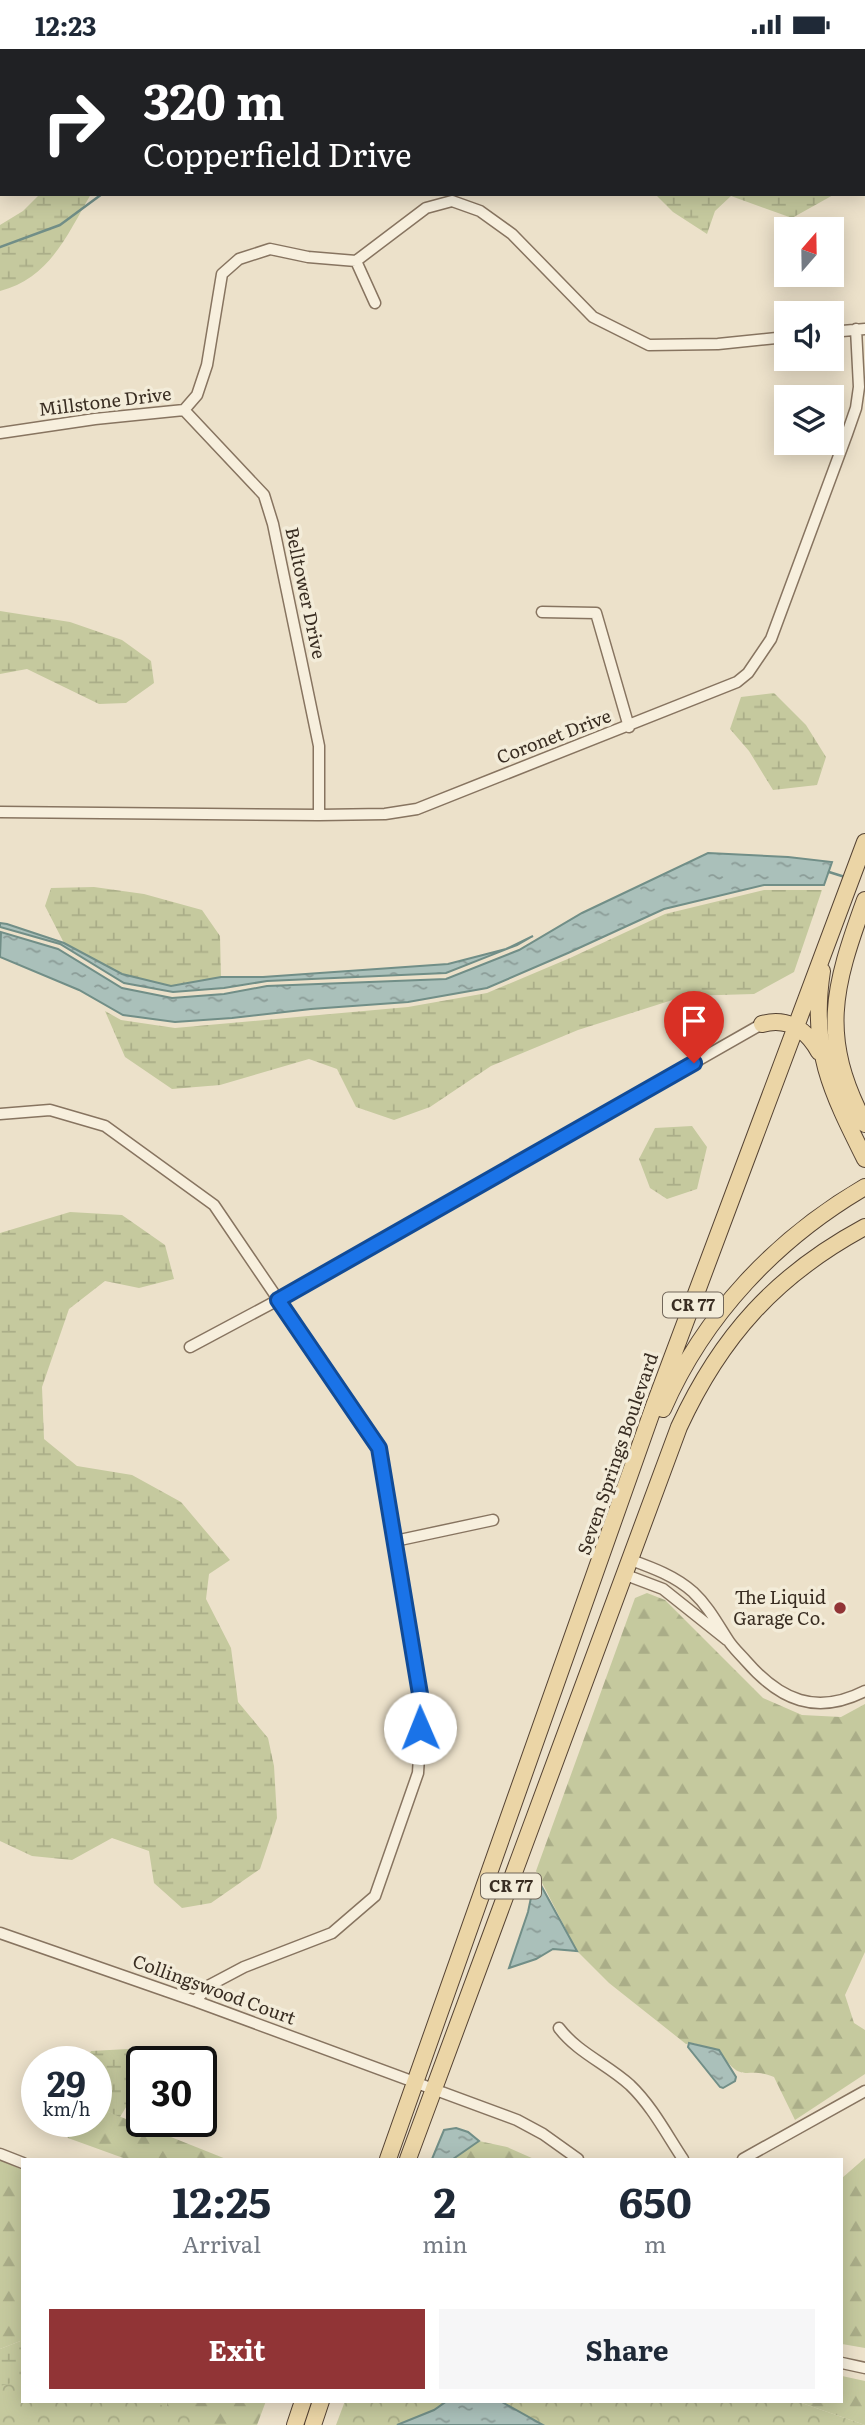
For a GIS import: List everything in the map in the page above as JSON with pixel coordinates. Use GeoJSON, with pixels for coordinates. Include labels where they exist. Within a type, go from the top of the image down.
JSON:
{"type":"FeatureCollection","features":[{"type":"Feature","properties":{"kind":"main road","name":"Seven Springs Boulevard"},"geometry":{"type":"LineString","coordinates":[[415,2083],[654,1406],[864,844]]}},
{"type":"Feature","properties":{"kind":"main road"},"geometry":{"type":"LineString","coordinates":[[865,900],[840,970],[834,1014],[841,1068],[849,1092],[865,1124]]}},
{"type":"Feature","properties":{"kind":"main road"},"geometry":{"type":"LineString","coordinates":[[822,1058],[818,1015],[825,950]]}},
{"type":"Feature","properties":{"kind":"main road"},"geometry":{"type":"LineString","coordinates":[[762,1024],[794,1005],[807,992]]}},
{"type":"Feature","properties":{"kind":"main road"},"geometry":{"type":"LineString","coordinates":[[762,1024],[777,1021],[795,1026],[809,1035],[822,1058],[835,1098],[865,1159]]}},
{"type":"Feature","properties":{"kind":"main road"},"geometry":{"type":"LineString","coordinates":[[581,1618],[653,1430],[682,1371],[705,1333],[740,1288],[769,1258],[810,1224],[865,1187]]}},
{"type":"Feature","properties":{"kind":"main road","name":"CR 77"},"geometry":{"type":"LineString","coordinates":[[408,2158],[679,1427],[694,1394],[717,1355],[744,1319],[808,1263],[865,1227]]}},
{"type":"Feature","properties":{"kind":"main road","name":"CR 77"},"geometry":{"type":"LineString","coordinates":[[388,2158],[415,2083]]}},
{"type":"Feature","properties":{"kind":"main road"},"geometry":{"type":"LineString","coordinates":[[295,2425],[302,2403]]}},
{"type":"Feature","properties":{"kind":"main road"},"geometry":{"type":"LineString","coordinates":[[313,2425],[320,2403]]}},
{"type":"Feature","properties":{"kind":"street"},"geometry":{"type":"LineString","coordinates":[[375,303],[356,261],[426,208],[452,201],[480,211],[512,234],[593,317],[649,345],[718,344],[774,338]]}},
{"type":"Feature","properties":{"kind":"street","name":"Millstone Drive"},"geometry":{"type":"LineString","coordinates":[[0,433],[95,419],[184,410],[197,395],[207,365],[222,274],[239,259],[270,249],[308,257],[356,261]]}},
{"type":"Feature","properties":{"kind":"street","name":"Coronet Drive"},"geometry":{"type":"LineString","coordinates":[[0,812],[319,815],[385,814],[417,809],[737,682],[748,673],[766,648],[856,408],[861,329]]}},
{"type":"Feature","properties":{"kind":"street","name":"Belltower Drive"},"geometry":{"type":"LineString","coordinates":[[184,410],[264,495],[319,746],[319,815]]}},
{"type":"Feature","properties":{"kind":"street"},"geometry":{"type":"LineString","coordinates":[[542,612],[596,613],[629,727]]}},
{"type":"Feature","properties":{"kind":"street"},"geometry":{"type":"LineString","coordinates":[[190,1347],[278,1300],[762,1024]]}},
{"type":"Feature","properties":{"kind":"street"},"geometry":{"type":"LineString","coordinates":[[0,1114],[50,1110],[104,1126],[214,1205],[379,1448],[422,1706],[418,1773],[375,1896],[332,1933],[244,1967],[210,1985],[195,2001]]}},
{"type":"Feature","properties":{"kind":"street"},"geometry":{"type":"LineString","coordinates":[[395,1541],[493,1520]]}},
{"type":"Feature","properties":{"kind":"street"},"geometry":{"type":"LineString","coordinates":[[628,1567],[668,1575],[692,1591],[718,1622],[729,1642],[769,1684],[784,1694],[803,1702],[822,1703],[839,1702],[865,1691]]}},
{"type":"Feature","properties":{"kind":"street","name":"Collingswood Court"},"geometry":{"type":"LineString","coordinates":[[0,1933],[195,2001],[517,2120],[543,2134],[577,2158]]}},
{"type":"Feature","properties":{"kind":"street"},"geometry":{"type":"LineString","coordinates":[[559,2028],[570,2042],[629,2084],[645,2102],[682,2158]]}},
{"type":"Feature","properties":{"kind":"street"},"geometry":{"type":"LineString","coordinates":[[745,2158],[865,2091]]}},
{"type":"Feature","properties":{"kind":"street"},"geometry":{"type":"LineString","coordinates":[[0,2154],[21,2162]]}},
{"type":"Feature","properties":{"kind":"street"},"geometry":{"type":"LineString","coordinates":[[843,2363],[865,2368]]}},
{"type":"Feature","properties":{"kind":"green space"},"geometry":{"type":"Polygon","coordinates":[[[38,196],[90,196],[65,239],[44,265],[17,285],[0,291],[0,225],[23,211],[38,196]]]}},
{"type":"Feature","properties":{"kind":"green space"},"geometry":{"type":"Polygon","coordinates":[[[657,196],[731,196],[715,211],[707,234],[673,212],[657,196]]]}},
{"type":"Feature","properties":{"kind":"green space"},"geometry":{"type":"Polygon","coordinates":[[[731,196],[831,196],[789,217],[731,196]]]}},
{"type":"Feature","properties":{"kind":"green space"},"geometry":{"type":"Polygon","coordinates":[[[0,611],[70,622],[122,640],[151,661],[154,683],[126,703],[99,704],[27,669],[0,674],[0,611]]]}},
{"type":"Feature","properties":{"kind":"green space"},"geometry":{"type":"Polygon","coordinates":[[[774,693],[806,725],[826,757],[817,785],[773,790],[749,751],[730,729],[741,697],[774,693]]]}},
{"type":"Feature","properties":{"kind":"green space"},"geometry":{"type":"Polygon","coordinates":[[[94,887],[144,894],[202,910],[220,936],[221,977],[171,986],[122,974],[64,943],[45,906],[51,888],[94,887]]]}},
{"type":"Feature","properties":{"kind":"green space"},"geometry":{"type":"Polygon","coordinates":[[[764,890],[822,890],[794,972],[754,994],[685,996],[578,1030],[491,1066],[430,1107],[394,1120],[356,1107],[337,1069],[309,1059],[220,1085],[172,1089],[125,1057],[105,1011],[121,1020],[175,1028],[408,1007],[487,993],[665,914],[764,890]]]}},
{"type":"Feature","properties":{"kind":"green space"},"geometry":{"type":"Polygon","coordinates":[[[692,1126],[707,1147],[697,1189],[667,1199],[650,1188],[639,1159],[655,1128],[692,1126]]]}},
{"type":"Feature","properties":{"kind":"green space"},"geometry":{"type":"Polygon","coordinates":[[[70,1212],[122,1215],[165,1245],[174,1279],[139,1288],[105,1281],[69,1309],[42,1387],[44,1439],[77,1466],[132,1475],[181,1502],[230,1560],[209,1574],[206,1599],[231,1648],[238,1702],[268,1738],[274,1766],[277,1818],[260,1869],[211,1903],[182,1908],[154,1883],[149,1851],[112,1838],[72,1860],[32,1856],[0,1841],[0,1233],[70,1212]]]}},
{"type":"Feature","properties":{"kind":"green space"},"geometry":{"type":"Polygon","coordinates":[[[647,1593],[665,1600],[763,1698],[802,1715],[841,1717],[865,1704],[865,1952],[845,1995],[854,2023],[865,2030],[865,2074],[795,2120],[774,2077],[739,2072],[719,2050],[686,2044],[609,1983],[577,1951],[536,1871],[635,1598],[647,1593]]]}},
{"type":"Feature","properties":{"kind":"green space"},"geometry":{"type":"Polygon","coordinates":[[[126,2049],[126,2107],[120,2117],[112,2114],[112,2050],[126,2049]]]}},
{"type":"Feature","properties":{"kind":"green space"},"geometry":{"type":"Polygon","coordinates":[[[112,2113],[126,2119],[126,2137],[171,2137],[224,2158],[123,2158],[68,2138],[112,2137],[112,2113]]]}},
{"type":"Feature","properties":{"kind":"green space"},"geometry":{"type":"Polygon","coordinates":[[[479,2141],[507,2147],[532,2158],[454,2158],[479,2141]]]}},
{"type":"Feature","properties":{"kind":"green space"},"geometry":{"type":"Polygon","coordinates":[[[865,2158],[865,2348],[843,2344],[843,2177],[865,2158]]]}},
{"type":"Feature","properties":{"kind":"green space"},"geometry":{"type":"Polygon","coordinates":[[[0,2160],[21,2169],[21,2341],[0,2349],[0,2160]]]}},
{"type":"Feature","properties":{"kind":"green space"},"geometry":{"type":"Polygon","coordinates":[[[21,2341],[21,2403],[166,2403],[171,2425],[0,2425],[0,2349],[21,2341]]]}},
{"type":"Feature","properties":{"kind":"green space"},"geometry":{"type":"Polygon","coordinates":[[[843,2376],[865,2381],[865,2425],[802,2403],[843,2403],[843,2376]]]}},
{"type":"Feature","properties":{"kind":"green space"},"geometry":{"type":"Polygon","coordinates":[[[21,2381],[21,2403],[156,2403],[216,2425],[0,2425],[0,2386],[21,2381]]]}},
{"type":"Feature","properties":{"kind":"green space"},"geometry":{"type":"Polygon","coordinates":[[[166,2403],[265,2403],[257,2425],[171,2425],[166,2403]]]}},
{"type":"Feature","properties":{"kind":"green space"},"geometry":{"type":"Polygon","coordinates":[[[344,2403],[802,2403],[865,2425],[336,2425],[344,2403]]]}},
{"type":"Feature","properties":{"kind":"water"},"geometry":{"type":"Polygon","coordinates":[[[708,853],[832,862],[824,885],[764,885],[664,909],[487,988],[408,1002],[175,1022],[123,1015],[79,990],[0,957],[1,932],[58,949],[122,988],[172,998],[224,994],[267,986],[446,979],[519,950],[582,913],[708,853]]]}},
{"type":"Feature","properties":{"kind":"water"},"geometry":{"type":"Polygon","coordinates":[[[0,923],[64,943],[122,974],[171,986],[221,977],[263,977],[448,964],[506,949],[533,936],[517,945],[446,973],[267,981],[173,992],[124,983],[60,944],[0,927],[0,923]]]}},
{"type":"Feature","properties":{"kind":"water"},"geometry":{"type":"Polygon","coordinates":[[[538,1880],[577,1951],[553,1949],[536,1959],[509,1968],[528,1912],[533,1888],[538,1880]]]}},
{"type":"Feature","properties":{"kind":"water"},"geometry":{"type":"Polygon","coordinates":[[[689,2043],[719,2050],[736,2077],[735,2081],[720,2087],[688,2047],[689,2043]]]}},
{"type":"Feature","properties":{"kind":"water"},"geometry":{"type":"Polygon","coordinates":[[[456,2128],[468,2132],[479,2141],[454,2158],[432,2158],[444,2130],[456,2128]]]}},
{"type":"Feature","properties":{"kind":"water"},"geometry":{"type":"Polygon","coordinates":[[[444,2403],[504,2403],[543,2425],[397,2425],[444,2403]]]}},
{"type":"Feature","properties":{"kind":"waterway"},"geometry":{"type":"LineString","coordinates":[[0,247],[60,225],[99,196]]}},
{"type":"Feature","properties":{"kind":"waterway"},"geometry":{"type":"LineString","coordinates":[[829,872],[845,877]]}},
{"type":"Feature","properties":{"kind":"place","name":"The Liquid Garage Co."},"geometry":{"type":"Point","coordinates":[840,1608]}},
{"type":"Feature","properties":{"kind":"route"},"geometry":{"type":"LineString","coordinates":[[420,1728],[422,1706],[379,1448],[278,1300],[694,1063]]}}]}
